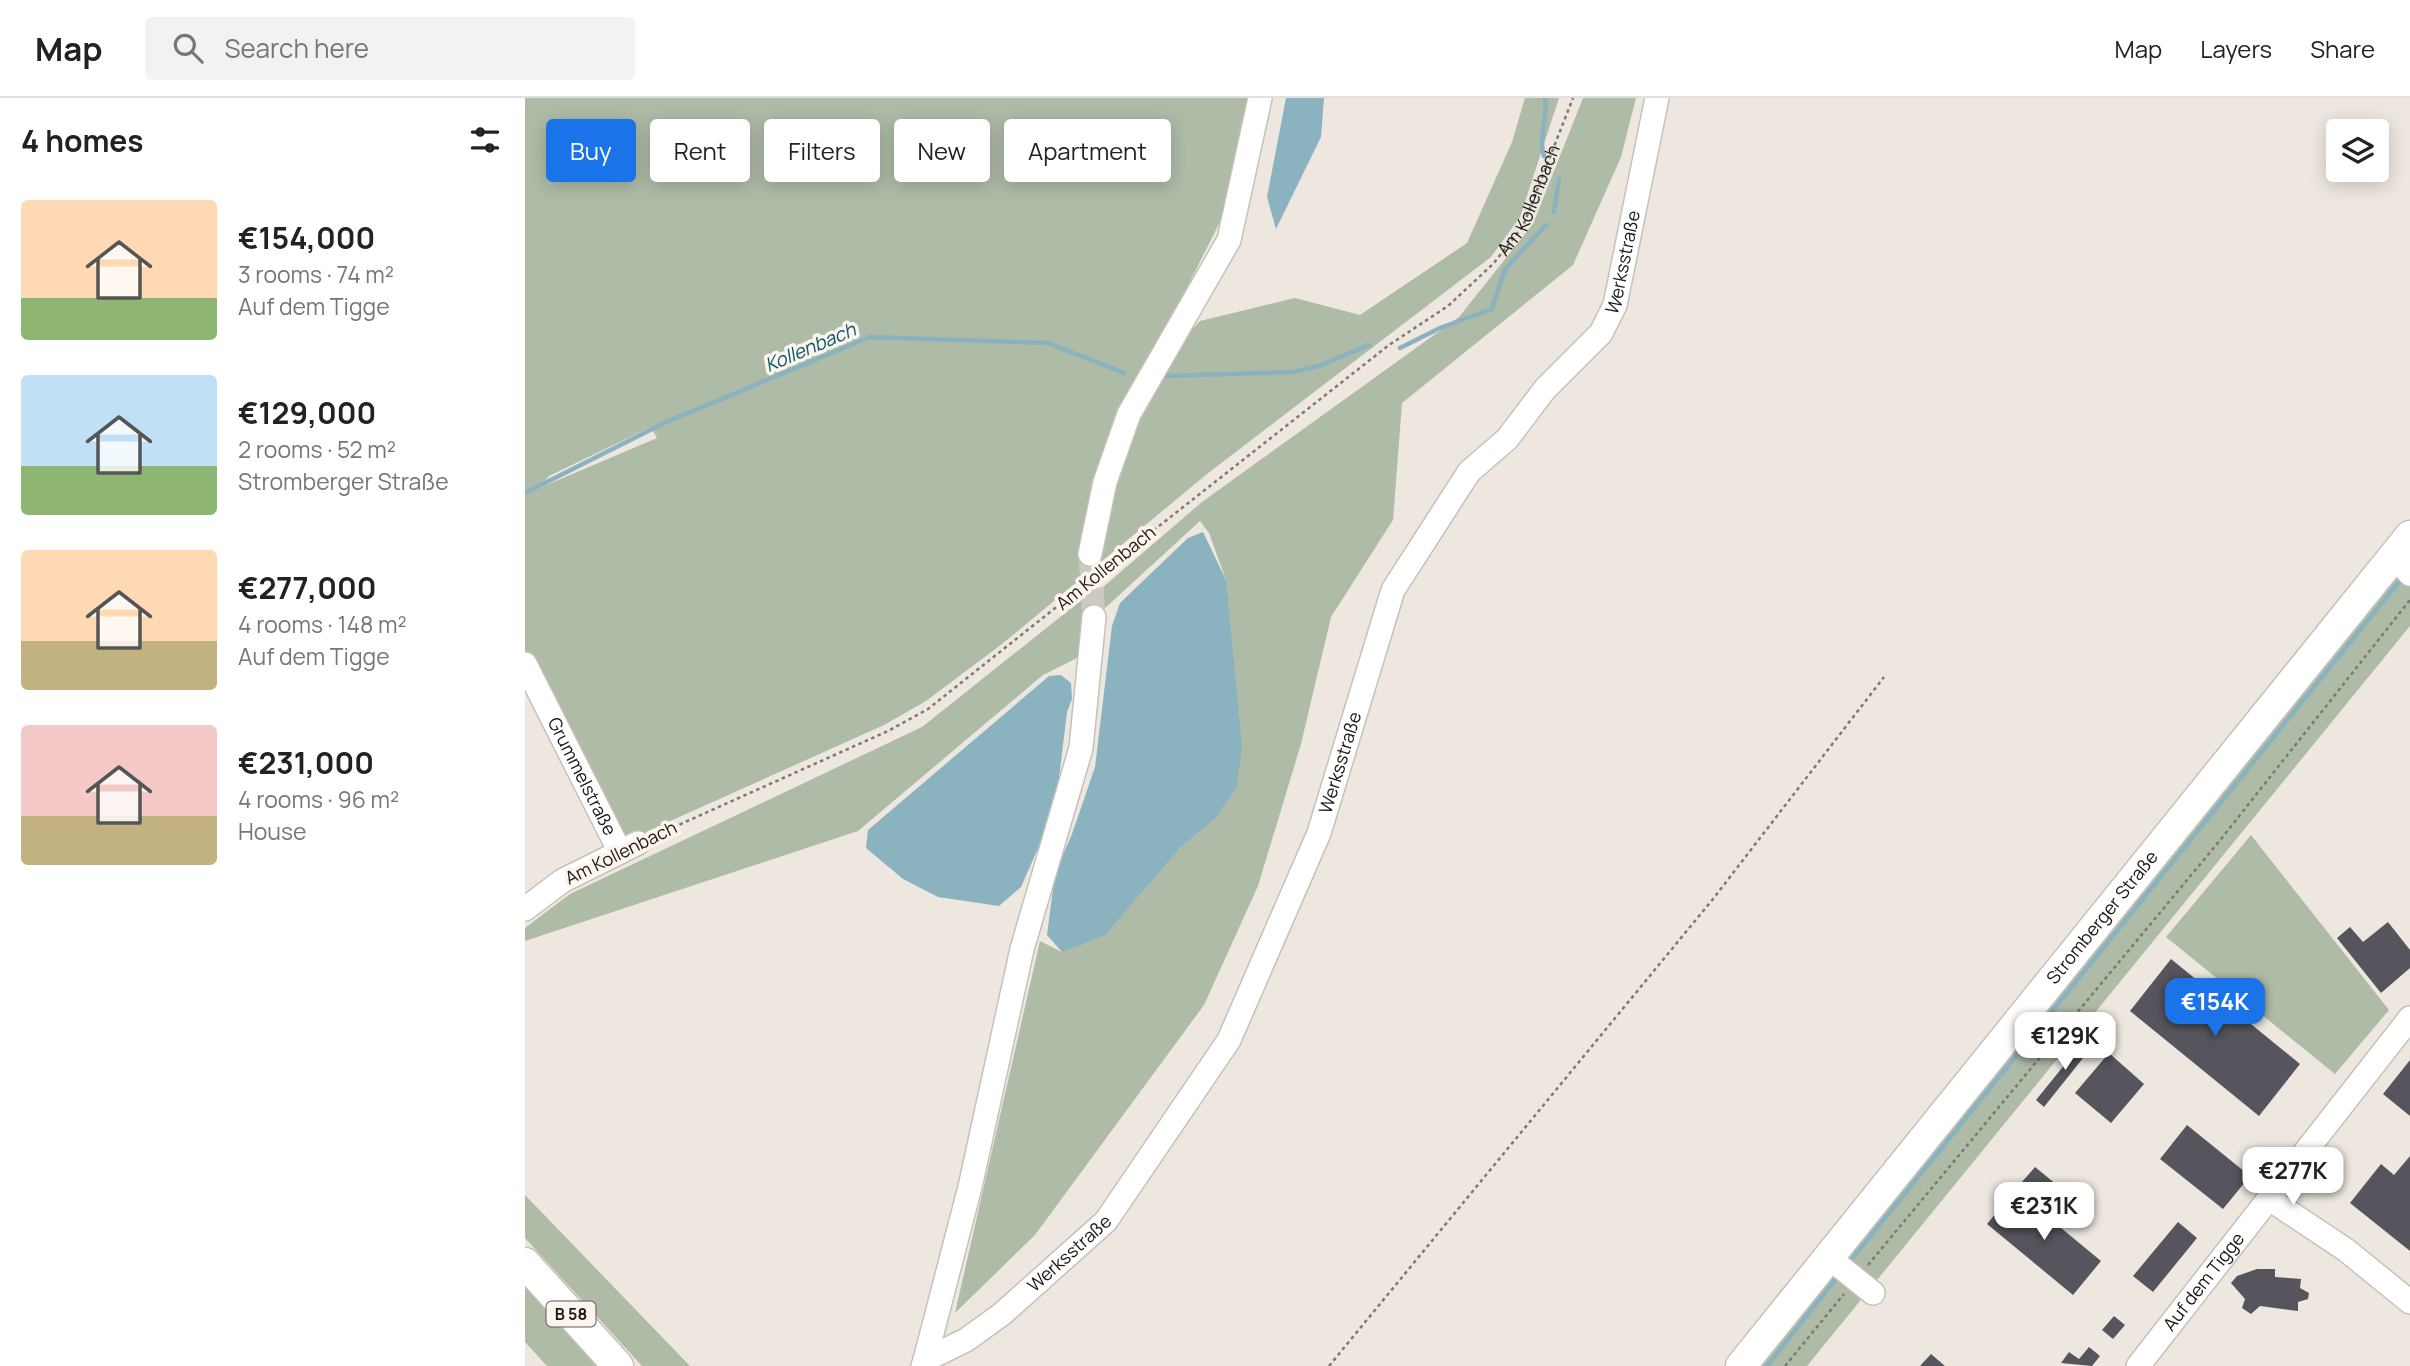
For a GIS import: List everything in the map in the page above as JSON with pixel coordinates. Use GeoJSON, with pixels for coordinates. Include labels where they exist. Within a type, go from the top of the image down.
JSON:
{"type":"FeatureCollection","features":[{"type":"Feature","properties":{"kind":"main road","name":"Stromberger Straße"},"geometry":{"type":"LineString","coordinates":[[1741,1366],[2405,555]]}},
{"type":"Feature","properties":{"kind":"main road","name":"B 58"},"geometry":{"type":"LineString","coordinates":[[525,1263],[618,1366]]}},
{"type":"Feature","properties":{"kind":"street"},"geometry":{"type":"LineString","coordinates":[[1090,554],[1105,482],[1129,414],[1229,240],[1260,98]]}},
{"type":"Feature","properties":{"kind":"street","name":"Werksstraße"},"geometry":{"type":"LineString","coordinates":[[924,1363],[966,1340],[1002,1314],[1106,1221],[1229,1040],[1319,833],[1393,590],[1469,472],[1507,439],[1545,389],[1601,333],[1615,305],[1657,98]]}},
{"type":"Feature","properties":{"kind":"street"},"geometry":{"type":"LineString","coordinates":[[924,1363],[970,1187],[1022,949],[1081,748],[1094,617]]}},
{"type":"Feature","properties":{"kind":"street","name":"Grummelstraße"},"geometry":{"type":"LineString","coordinates":[[525,664],[629,847]]}},
{"type":"Feature","properties":{"kind":"street","name":"Am Kollenbach"},"geometry":{"type":"LineString","coordinates":[[525,909],[562,881],[629,847]]}},
{"type":"Feature","properties":{"kind":"street","name":"Auf dem Tigge"},"geometry":{"type":"LineString","coordinates":[[2139,1366],[2271,1200],[2410,1018]]}},
{"type":"Feature","properties":{"kind":"street"},"geometry":{"type":"LineString","coordinates":[[2271,1200],[2346,1250],[2410,1302]]}},
{"type":"Feature","properties":{"kind":"street"},"geometry":{"type":"LineString","coordinates":[[1828,1257],[1865,1286]]}},
{"type":"Feature","properties":{"kind":"path","name":"Am Kollenbach"},"geometry":{"type":"LineString","coordinates":[[629,847],[888,731],[928,709],[1378,353],[1448,306],[1493,264],[1523,226],[1573,98]]}},
{"type":"Feature","properties":{"kind":"path"},"geometry":{"type":"LineString","coordinates":[[1786,1366],[1865,1286],[2410,600]]}},
{"type":"Feature","properties":{"kind":"path"},"geometry":{"type":"LineString","coordinates":[[1329,1366],[1713,899],[1884,677]]}},
{"type":"Feature","properties":{"kind":"green space"},"geometry":{"type":"Polygon","coordinates":[[[525,98],[1248,98],[1233,196],[1160,341],[1174,350],[1200,321],[1295,298],[1360,315],[1467,243],[1512,142],[1525,98],[1559,98],[1520,217],[1491,257],[1207,474],[1002,644],[926,701],[884,725],[608,849],[525,687],[525,98]],[[651,427],[549,476],[537,489],[657,438],[651,427]]]}},
{"type":"Feature","properties":{"kind":"green space"},"geometry":{"type":"Polygon","coordinates":[[[1583,98],[1636,98],[1621,157],[1573,265],[1402,403],[1393,520],[1331,617],[1301,744],[1258,886],[1204,1005],[1035,1235],[955,1313],[1040,941],[1062,952],[1155,875],[1180,848],[1215,819],[1226,580],[1209,533],[1200,521],[1104,609],[1102,588],[1202,502],[1459,317],[1533,224],[1583,98]]]}},
{"type":"Feature","properties":{"kind":"green space"},"geometry":{"type":"Polygon","coordinates":[[[2410,553],[2410,626],[1807,1366],[1752,1366],[2410,553]]]}},
{"type":"Feature","properties":{"kind":"green space"},"geometry":{"type":"Polygon","coordinates":[[[1084,598],[1079,657],[1043,675],[858,831],[525,941],[525,928],[570,894],[922,727],[1084,598]]]}},
{"type":"Feature","properties":{"kind":"green space"},"geometry":{"type":"Polygon","coordinates":[[[2251,835],[2389,1010],[2335,1074],[2166,937],[2251,835]]]}},
{"type":"Feature","properties":{"kind":"green space"},"geometry":{"type":"Polygon","coordinates":[[[525,1195],[690,1366],[642,1366],[525,1238],[525,1195]]]}},
{"type":"Feature","properties":{"kind":"green space"},"geometry":{"type":"Polygon","coordinates":[[[525,1284],[599,1366],[547,1366],[525,1342],[525,1284]]]}},
{"type":"Feature","properties":{"kind":"water"},"geometry":{"type":"Polygon","coordinates":[[[1286,98],[1324,98],[1321,137],[1276,229],[1267,197],[1286,98]]]}},
{"type":"Feature","properties":{"kind":"water"},"geometry":{"type":"Polygon","coordinates":[[[1203,532],[1226,580],[1242,748],[1236,788],[1215,819],[1180,848],[1105,935],[1062,952],[1047,935],[1055,873],[1072,834],[1095,767],[1112,626],[1120,603],[1188,538],[1203,532]]]}},
{"type":"Feature","properties":{"kind":"water"},"geometry":{"type":"Polygon","coordinates":[[[1061,675],[1071,683],[1072,699],[1067,712],[1057,795],[1043,837],[1021,887],[999,906],[938,897],[903,879],[866,848],[868,830],[1049,676],[1061,675]]]}},
{"type":"Feature","properties":{"kind":"building"},"geometry":{"type":"Polygon","coordinates":[[[2388,922],[2410,950],[2410,968],[2381,993],[2337,938],[2350,927],[2363,942],[2388,922]]]}},
{"type":"Feature","properties":{"kind":"building"},"geometry":{"type":"Polygon","coordinates":[[[2171,959],[2300,1064],[2259,1116],[2130,1011],[2171,959]]]}},
{"type":"Feature","properties":{"kind":"building"},"geometry":{"type":"Polygon","coordinates":[[[2087,1037],[2095,1043],[2044,1107],[2036,1100],[2087,1037]]]}},
{"type":"Feature","properties":{"kind":"building"},"geometry":{"type":"Polygon","coordinates":[[[2109,1053],[2144,1084],[2111,1123],[2075,1093],[2109,1053]]]}},
{"type":"Feature","properties":{"kind":"building"},"geometry":{"type":"Polygon","coordinates":[[[2410,1060],[2410,1116],[2383,1094],[2410,1060]]]}},
{"type":"Feature","properties":{"kind":"building"},"geometry":{"type":"Polygon","coordinates":[[[2187,1125],[2250,1176],[2223,1209],[2160,1159],[2187,1125]]]}},
{"type":"Feature","properties":{"kind":"building"},"geometry":{"type":"Polygon","coordinates":[[[2410,1156],[2410,1251],[2350,1203],[2381,1164],[2394,1175],[2410,1156]]]}},
{"type":"Feature","properties":{"kind":"building"},"geometry":{"type":"Polygon","coordinates":[[[2035,1167],[2073,1198],[2059,1214],[2021,1183],[2035,1167]]]}},
{"type":"Feature","properties":{"kind":"building"},"geometry":{"type":"Polygon","coordinates":[[[2015,1190],[2101,1261],[2073,1295],[1987,1224],[2015,1190]]]}},
{"type":"Feature","properties":{"kind":"building"},"geometry":{"type":"Polygon","coordinates":[[[2178,1222],[2197,1238],[2153,1292],[2133,1276],[2178,1222]]]}},
{"type":"Feature","properties":{"kind":"building"},"geometry":{"type":"Polygon","coordinates":[[[2257,1269],[2275,1269],[2275,1277],[2301,1279],[2300,1288],[2309,1293],[2308,1299],[2298,1302],[2298,1311],[2260,1306],[2251,1314],[2242,1308],[2245,1299],[2231,1283],[2237,1276],[2257,1269]]]}},
{"type":"Feature","properties":{"kind":"building"},"geometry":{"type":"Polygon","coordinates":[[[2114,1316],[2125,1325],[2113,1339],[2102,1330],[2114,1316]]]}},
{"type":"Feature","properties":{"kind":"building"},"geometry":{"type":"Polygon","coordinates":[[[2089,1347],[2100,1356],[2092,1366],[2061,1363],[2069,1352],[2079,1359],[2089,1347]]]}},
{"type":"Feature","properties":{"kind":"building"},"geometry":{"type":"Polygon","coordinates":[[[1931,1354],[1945,1366],[1920,1366],[1931,1354]]]}},
{"type":"Feature","properties":{"kind":"waterway","name":"Kollenbach"},"geometry":{"type":"LineString","coordinates":[[1544,156],[1542,143],[1545,98]]}},
{"type":"Feature","properties":{"kind":"waterway","name":"Kollenbach"},"geometry":{"type":"LineString","coordinates":[[1554,212],[1559,179]]}},
{"type":"Feature","properties":{"kind":"waterway","name":"Kollenbach"},"geometry":{"type":"LineString","coordinates":[[1400,348],[1440,328],[1492,309],[1505,269],[1546,225]]}},
{"type":"Feature","properties":{"kind":"waterway","name":"Kollenbach"},"geometry":{"type":"LineString","coordinates":[[525,493],[664,423],[870,337],[1048,343],[1124,373]]}},
{"type":"Feature","properties":{"kind":"waterway","name":"Kollenbach"},"geometry":{"type":"LineString","coordinates":[[1163,376],[1293,372],[1322,365],[1369,345]]}},
{"type":"Feature","properties":{"kind":"waterway"},"geometry":{"type":"LineString","coordinates":[[1852,1259],[2402,578]]}},
{"type":"Feature","properties":{"kind":"waterway"},"geometry":{"type":"LineString","coordinates":[[1767,1366],[1838,1276]]}},
{"type":"Feature","properties":{"kind":"tunnel"},"geometry":{"type":"LineString","coordinates":[[1090,554],[1094,617]]}}]}
